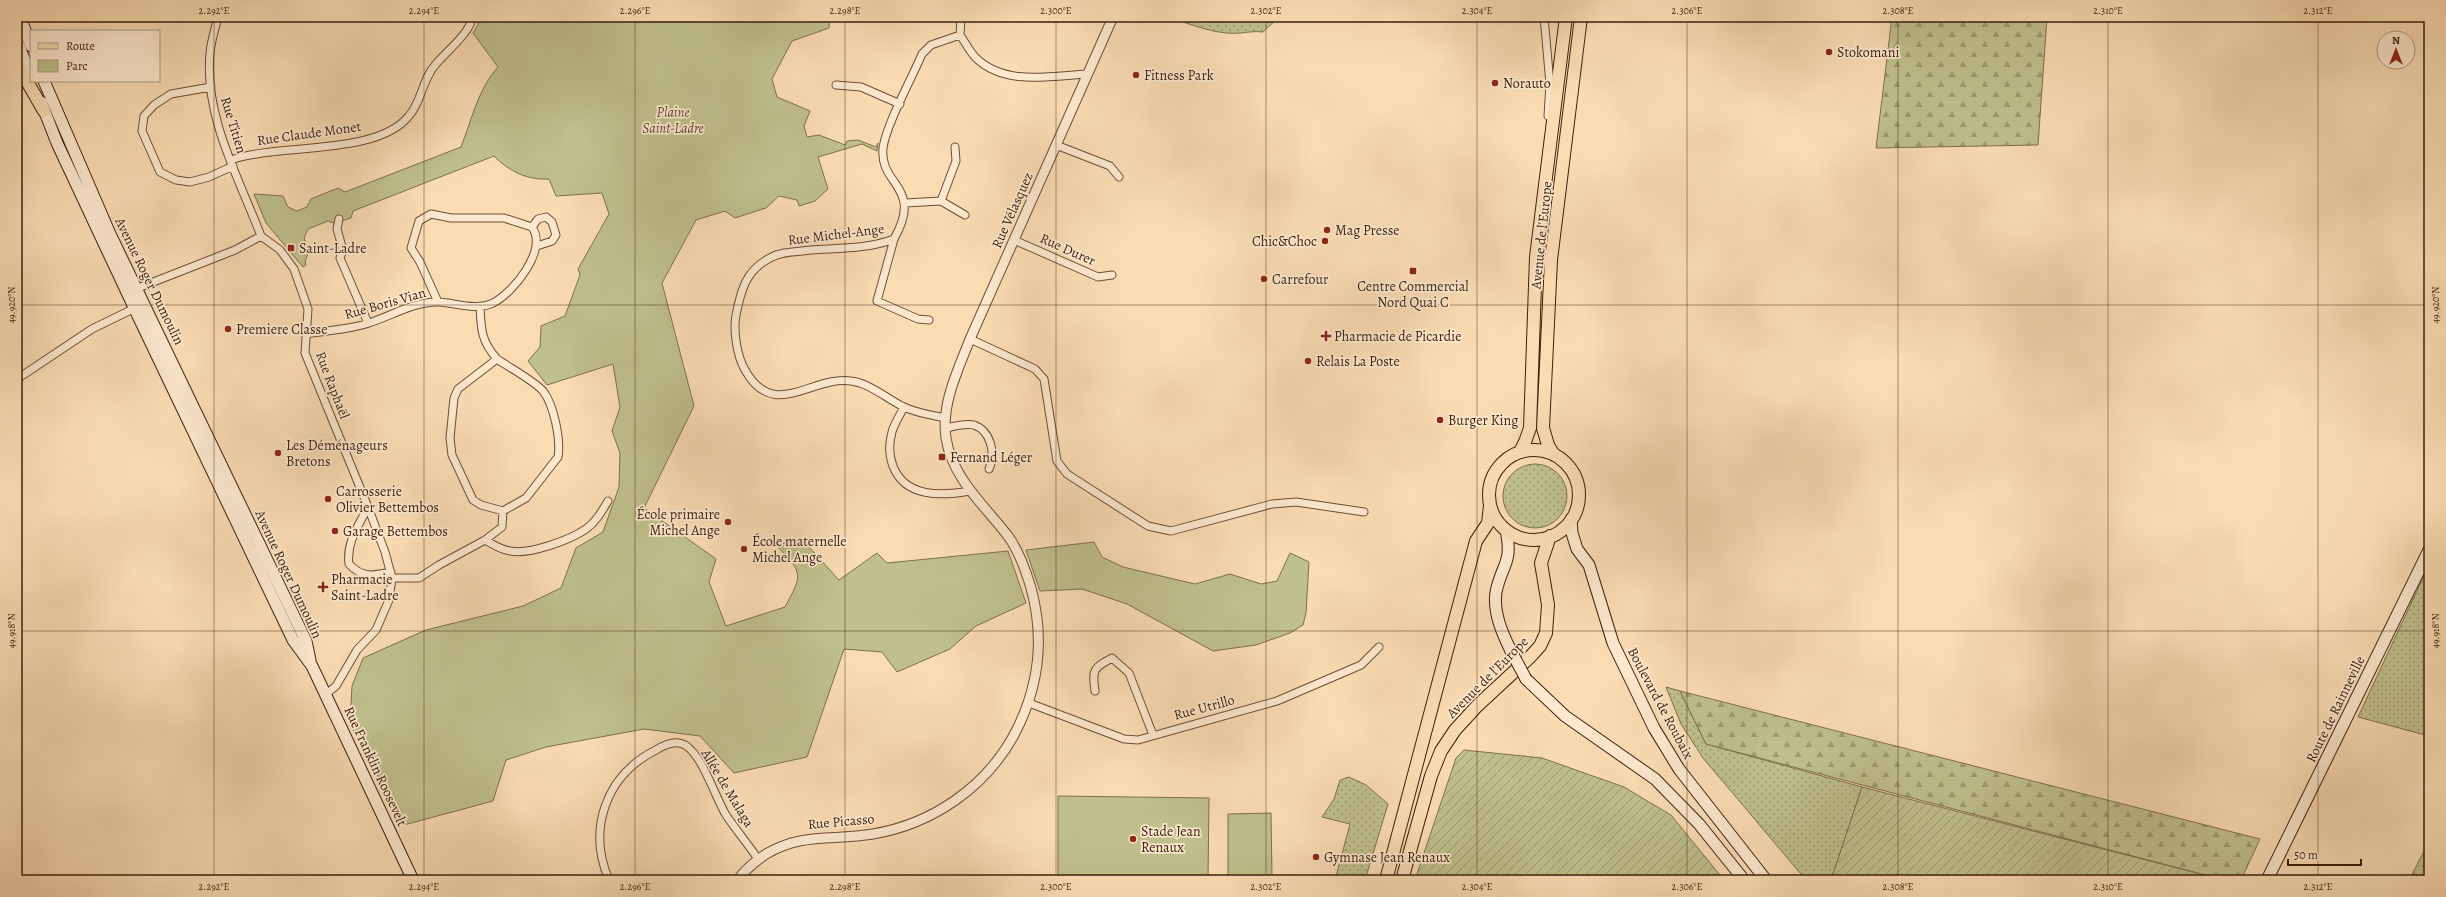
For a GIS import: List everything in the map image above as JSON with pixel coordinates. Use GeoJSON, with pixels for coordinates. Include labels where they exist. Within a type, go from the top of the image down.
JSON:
{"type":"FeatureCollection","features":[{"type":"Feature","properties":{"kind":"main road"},"geometry":{"type":"LineString","coordinates":[[20,17],[30,43]]}},
{"type":"Feature","properties":{"kind":"main road","name":"Avenue de l'Europe"},"geometry":{"type":"LineString","coordinates":[[1520,452],[1530,428],[1536,256],[1566,17]]}},
{"type":"Feature","properties":{"kind":"main road","name":"Avenue de l'Europe"},"geometry":{"type":"LineString","coordinates":[[1554,455],[1548,445],[1543,428],[1551,260],[1581,17]]}},
{"type":"Feature","properties":{"kind":"main road"},"geometry":{"type":"LineString","coordinates":[[17,41],[30,74]]}},
{"type":"Feature","properties":{"kind":"main road"},"geometry":{"type":"LineString","coordinates":[[17,64],[44,112]]}},
{"type":"Feature","properties":{"kind":"main road","name":"Avenue Roger Dumoulin"},"geometry":{"type":"LineString","coordinates":[[33,82],[44,112],[132,290]]}},
{"type":"Feature","properties":{"kind":"main road","name":"Avenue Roger Dumoulin"},"geometry":{"type":"LineString","coordinates":[[44,82],[110,234],[139,306],[306,641],[312,666]]}},
{"type":"Feature","properties":{"kind":"main road"},"geometry":{"type":"LineString","coordinates":[[1537,450],[1554,455],[1568,465],[1577,483],[1578,504],[1571,519],[1558,532],[1550,536],[1532,540],[1522,538],[1506,530],[1493,515],[1490,506],[1489,487],[1492,476],[1504,460],[1520,452],[1537,450]]}},
{"type":"Feature","properties":{"kind":"main road","name":"Avenue de l'Europe"},"geometry":{"type":"LineString","coordinates":[[1386,880],[1476,541],[1488,523],[1490,506]]}},
{"type":"Feature","properties":{"kind":"main road","name":"Boulevard de Roubaix"},"geometry":{"type":"LineString","coordinates":[[1571,519],[1572,533],[1577,549],[1589,565],[1613,643],[1654,728],[1679,769],[1766,880]]}},
{"type":"Feature","properties":{"kind":"main road"},"geometry":{"type":"LineString","coordinates":[[1506,530],[1510,551],[1496,592],[1495,607],[1503,636],[1526,680],[1565,716],[1655,779],[1699,824],[1744,880]]}},
{"type":"Feature","properties":{"kind":"main road","name":"Avenue de l'Europe"},"geometry":{"type":"LineString","coordinates":[[1402,880],[1431,776],[1441,751],[1455,730],[1477,706],[1540,646],[1546,633],[1548,605],[1541,563],[1550,536]]}},
{"type":"Feature","properties":{"kind":"main road","name":"Route de Rainneville"},"geometry":{"type":"LineString","coordinates":[[2267,880],[2429,550]]}},
{"type":"Feature","properties":{"kind":"main road","name":"Rue Franklin Roosevelt"},"geometry":{"type":"LineString","coordinates":[[312,666],[413,880]]}},
{"type":"Feature","properties":{"kind":"street","name":"Rue Titien"},"geometry":{"type":"LineString","coordinates":[[218,17],[210,53],[210,87],[220,133],[261,236]]}},
{"type":"Feature","properties":{"kind":"street","name":"Rue Claude Monet"},"geometry":{"type":"LineString","coordinates":[[232,163],[256,153],[356,143],[389,132],[408,118],[418,101],[424,81],[434,65],[465,32],[472,22],[472,17]]}},
{"type":"Feature","properties":{"kind":"street"},"geometry":{"type":"LineString","coordinates":[[961,17],[960,35],[975,57],[999,72],[1036,77],[1087,74]]}},
{"type":"Feature","properties":{"kind":"street","name":"Rue Vélasquez"},"geometry":{"type":"LineString","coordinates":[[946,428],[946,418],[951,388],[970,340],[1113,17]]}},
{"type":"Feature","properties":{"kind":"street","name":"Avenue de l'Europe"},"geometry":{"type":"LineString","coordinates":[[1544,17],[1550,84],[1548,117],[1550,146]]}},
{"type":"Feature","properties":{"kind":"street"},"geometry":{"type":"LineString","coordinates":[[1578,47],[1585,17]]}},
{"type":"Feature","properties":{"kind":"street"},"geometry":{"type":"LineString","coordinates":[[960,35],[931,45],[922,54],[885,139],[883,157],[886,168],[902,193],[905,203],[941,201],[965,215]]}},
{"type":"Feature","properties":{"kind":"street"},"geometry":{"type":"LineString","coordinates":[[836,85],[861,87],[900,104]]}},
{"type":"Feature","properties":{"kind":"street"},"geometry":{"type":"LineString","coordinates":[[210,87],[171,94],[154,105],[144,116],[142,131],[160,172],[176,180],[190,182],[209,177],[232,163]]}},
{"type":"Feature","properties":{"kind":"street"},"geometry":{"type":"LineString","coordinates":[[1056,145],[1110,166],[1119,176]]}},
{"type":"Feature","properties":{"kind":"street"},"geometry":{"type":"LineString","coordinates":[[941,201],[956,161],[955,146]]}},
{"type":"Feature","properties":{"kind":"street","name":"Rue Michel-Ange"},"geometry":{"type":"LineString","coordinates":[[905,203],[901,224],[894,239],[868,246],[786,252],[762,262],[753,269],[746,278],[741,292],[735,318],[736,341],[742,365],[749,378],[759,388],[770,394],[786,395],[838,381],[851,381],[904,407],[946,418]]}},
{"type":"Feature","properties":{"kind":"street"},"geometry":{"type":"LineString","coordinates":[[438,302],[420,262],[411,248],[418,221],[431,214],[451,218],[504,218],[529,225],[538,239],[537,246],[552,241],[556,235],[552,222],[546,217],[538,219],[529,225]]}},
{"type":"Feature","properties":{"kind":"street"},"geometry":{"type":"LineString","coordinates":[[339,219],[337,228],[343,250],[340,258],[368,323]]}},
{"type":"Feature","properties":{"kind":"street"},"geometry":{"type":"LineString","coordinates":[[132,290],[235,250],[261,236]]}},
{"type":"Feature","properties":{"kind":"street","name":"Rue Raphaël"},"geometry":{"type":"LineString","coordinates":[[261,236],[280,250],[294,269],[308,309],[305,353],[368,507],[391,575],[389,600],[376,630],[357,650],[336,686],[326,694]]}},
{"type":"Feature","properties":{"kind":"street"},"geometry":{"type":"LineString","coordinates":[[894,239],[877,301],[918,319],[929,320]]}},
{"type":"Feature","properties":{"kind":"street","name":"Rue Durer"},"geometry":{"type":"LineString","coordinates":[[1014,240],[1098,277],[1112,275]]}},
{"type":"Feature","properties":{"kind":"street","name":"Rue Boris Vian"},"geometry":{"type":"LineString","coordinates":[[306,334],[368,323],[426,303],[438,302],[480,306],[492,303],[515,285],[537,246]]}},
{"type":"Feature","properties":{"kind":"street"},"geometry":{"type":"LineString","coordinates":[[17,379],[92,329],[139,306]]}},
{"type":"Feature","properties":{"kind":"street"},"geometry":{"type":"LineString","coordinates":[[480,306],[482,334],[486,347],[497,359],[543,392],[553,412],[559,449],[558,457],[526,498],[503,511],[481,505],[473,500],[452,455],[450,438],[454,398],[458,389],[497,359]]}},
{"type":"Feature","properties":{"kind":"street"},"geometry":{"type":"LineString","coordinates":[[970,340],[1035,369],[1044,379],[1057,461],[1067,474],[1148,526],[1171,531],[1272,504],[1296,502],[1364,512]]}},
{"type":"Feature","properties":{"kind":"street"},"geometry":{"type":"LineString","coordinates":[[904,407],[892,432],[890,447],[896,474],[907,486],[925,493],[947,495],[970,491]]}},
{"type":"Feature","properties":{"kind":"street"},"geometry":{"type":"LineString","coordinates":[[946,428],[973,425],[980,428],[986,434],[991,447],[992,462],[989,469]]}},
{"type":"Feature","properties":{"kind":"street","name":"Rue Picasso"},"geometry":{"type":"LineString","coordinates":[[738,880],[758,859],[780,846],[802,839],[859,836],[903,827],[947,806],[965,794],[991,766],[1013,736],[1029,703],[1035,684],[1040,646],[1038,612],[1026,571],[1010,539],[970,491],[954,463],[948,446],[946,428]]}},
{"type":"Feature","properties":{"kind":"street"},"geometry":{"type":"LineString","coordinates":[[485,540],[501,549],[512,552],[535,551],[585,530],[596,520],[608,500]]}},
{"type":"Feature","properties":{"kind":"street"},"geometry":{"type":"LineString","coordinates":[[368,507],[349,543],[347,552],[349,564],[363,575],[391,575],[419,578],[439,565],[485,540],[502,527],[503,511]]}},
{"type":"Feature","properties":{"kind":"street","name":"Rue Utrillo"},"geometry":{"type":"LineString","coordinates":[[1029,703],[1124,739],[1138,740],[1277,701],[1361,665],[1379,647]]}},
{"type":"Feature","properties":{"kind":"street"},"geometry":{"type":"LineString","coordinates":[[1095,691],[1092,675],[1098,665],[1112,658],[1129,673],[1153,735]]}},
{"type":"Feature","properties":{"kind":"street","name":"Allée de Malaga"},"geometry":{"type":"LineString","coordinates":[[609,880],[602,863],[600,837],[606,800],[627,769],[645,755],[667,744],[684,744],[689,749],[702,767],[725,814],[758,859]]}},
{"type":"Feature","properties":{"kind":"green space","name":"Plaine Saint-Ladre"},"geometry":{"type":"Polygon","coordinates":[[[478,17],[830,17],[829,28],[792,41],[772,79],[777,97],[810,111],[804,126],[807,137],[819,135],[845,145],[847,141],[858,140],[876,147],[878,143],[877,151],[862,144],[818,157],[828,189],[815,201],[799,206],[797,200],[779,196],[766,208],[735,218],[725,211],[696,220],[662,283],[694,406],[644,508],[716,559],[709,582],[726,626],[785,607],[795,588],[798,575],[792,563],[778,547],[787,541],[808,546],[839,580],[877,553],[887,563],[1008,551],[1026,603],[976,626],[950,649],[897,672],[882,652],[844,649],[807,757],[734,773],[700,736],[644,729],[546,747],[506,760],[493,801],[404,825],[350,724],[352,686],[363,658],[426,630],[523,606],[561,588],[576,548],[603,532],[619,487],[620,453],[612,431],[620,407],[613,364],[547,385],[528,361],[540,347],[541,326],[565,316],[580,275],[578,269],[609,214],[602,193],[556,196],[549,179],[533,178],[519,174],[500,162],[494,156],[353,211],[351,218],[334,223],[328,221],[308,229],[304,238],[309,252],[305,261],[306,265],[303,267],[266,223],[254,194],[283,196],[288,207],[297,211],[307,207],[311,199],[338,188],[345,192],[461,147],[480,95],[485,85],[498,67],[473,33],[478,25],[478,17]]]}},
{"type":"Feature","properties":{"kind":"green space"},"geometry":{"type":"Polygon","coordinates":[[[1184,17],[1279,17],[1263,32],[1226,33],[1183,22],[1184,17]]]}},
{"type":"Feature","properties":{"kind":"green space"},"geometry":{"type":"Polygon","coordinates":[[[1892,17],[2047,17],[2038,145],[1876,148],[1892,17]]]}},
{"type":"Feature","properties":{"kind":"green space"},"geometry":{"type":"Polygon","coordinates":[[[1535,464],[1547,466],[1558,473],[1565,484],[1567,496],[1565,508],[1558,519],[1547,526],[1535,528],[1523,526],[1512,519],[1505,508],[1503,496],[1505,484],[1512,473],[1523,466],[1535,464]]]}},
{"type":"Feature","properties":{"kind":"green space"},"geometry":{"type":"Polygon","coordinates":[[[1094,542],[1102,557],[1123,567],[1195,584],[1230,574],[1261,584],[1277,581],[1290,553],[1309,562],[1306,613],[1303,625],[1290,633],[1256,645],[1213,651],[1127,604],[1082,589],[1040,591],[1026,550],[1094,542]]]}},
{"type":"Feature","properties":{"kind":"green space"},"geometry":{"type":"Polygon","coordinates":[[[2429,565],[2429,736],[2358,717],[2429,565]]]}},
{"type":"Feature","properties":{"kind":"green space"},"geometry":{"type":"Polygon","coordinates":[[[1666,687],[1680,691],[1706,744],[1862,787],[1831,880],[1806,880],[1703,758],[1681,724],[1666,687]]]}},
{"type":"Feature","properties":{"kind":"green space"},"geometry":{"type":"Polygon","coordinates":[[[1680,691],[2260,839],[2241,880],[2224,880],[1706,744],[1680,691]]]}},
{"type":"Feature","properties":{"kind":"green space"},"geometry":{"type":"Polygon","coordinates":[[[1464,750],[1542,758],[1624,787],[1671,815],[1724,880],[1415,880],[1456,758],[1464,750]]]}},
{"type":"Feature","properties":{"kind":"green space"},"geometry":{"type":"Polygon","coordinates":[[[1349,777],[1366,785],[1388,804],[1365,880],[1335,880],[1350,824],[1322,817],[1334,799],[1340,780],[1349,777]]]}},
{"type":"Feature","properties":{"kind":"green space"},"geometry":{"type":"Polygon","coordinates":[[[1862,787],[2224,880],[1831,880],[1862,787]]]}},
{"type":"Feature","properties":{"kind":"green space","name":"Stade Jean Renaux"},"geometry":{"type":"Polygon","coordinates":[[[1058,796],[1209,798],[1208,880],[1058,880],[1058,796]]]}},
{"type":"Feature","properties":{"kind":"green space"},"geometry":{"type":"Polygon","coordinates":[[[1271,813],[1272,876],[1228,877],[1228,814],[1271,813]]]}},
{"type":"Feature","properties":{"kind":"green space"},"geometry":{"type":"Polygon","coordinates":[[[2429,852],[2429,880],[2411,877],[2423,853],[2429,852]]]}},
{"type":"Feature","properties":{"kind":"place","name":"Stokomani"},"geometry":{"type":"Point","coordinates":[1829,52]}},
{"type":"Feature","properties":{"kind":"place","name":"Fitness Park"},"geometry":{"type":"Point","coordinates":[1136,75]}},
{"type":"Feature","properties":{"kind":"place","name":"Norauto"},"geometry":{"type":"Point","coordinates":[1495,83]}},
{"type":"Feature","properties":{"kind":"place","name":"Mag Presse"},"geometry":{"type":"Point","coordinates":[1327,230]}},
{"type":"Feature","properties":{"kind":"place","name":"Chic&Choc"},"geometry":{"type":"Point","coordinates":[1325,241]}},
{"type":"Feature","properties":{"kind":"place","name":"Saint-Ladre"},"geometry":{"type":"Point","coordinates":[291,248]}},
{"type":"Feature","properties":{"kind":"place","name":"Centre Commercial Nord Quai C"},"geometry":{"type":"Point","coordinates":[1413,271]}},
{"type":"Feature","properties":{"kind":"place","name":"Carrefour"},"geometry":{"type":"Point","coordinates":[1264,279]}},
{"type":"Feature","properties":{"kind":"place","name":"Premiere Classe"},"geometry":{"type":"Point","coordinates":[228,329]}},
{"type":"Feature","properties":{"kind":"place","name":"Pharmacie de Picardie"},"geometry":{"type":"Point","coordinates":[1326,336]}},
{"type":"Feature","properties":{"kind":"place","name":"Relais La Poste"},"geometry":{"type":"Point","coordinates":[1308,361]}},
{"type":"Feature","properties":{"kind":"place","name":"Burger King"},"geometry":{"type":"Point","coordinates":[1440,420]}},
{"type":"Feature","properties":{"kind":"place","name":"Les Déménageurs Bretons"},"geometry":{"type":"Point","coordinates":[278,453]}},
{"type":"Feature","properties":{"kind":"place","name":"Fernand Léger"},"geometry":{"type":"Point","coordinates":[942,457]}},
{"type":"Feature","properties":{"kind":"place","name":"Carrosserie Olivier Bettembos"},"geometry":{"type":"Point","coordinates":[328,499]}},
{"type":"Feature","properties":{"kind":"place","name":"École primaire Michel Ange"},"geometry":{"type":"Point","coordinates":[728,522]}},
{"type":"Feature","properties":{"kind":"place","name":"Garage Bettembos"},"geometry":{"type":"Point","coordinates":[335,531]}},
{"type":"Feature","properties":{"kind":"place","name":"École maternelle Michel Ange"},"geometry":{"type":"Point","coordinates":[744,549]}},
{"type":"Feature","properties":{"kind":"place","name":"Pharmacie Saint-Ladre"},"geometry":{"type":"Point","coordinates":[323,587]}},
{"type":"Feature","properties":{"kind":"place","name":"Stade Jean Renaux"},"geometry":{"type":"Point","coordinates":[1133,839]}},
{"type":"Feature","properties":{"kind":"place","name":"Gymnase Jean Renaux"},"geometry":{"type":"Point","coordinates":[1316,857]}}]}
